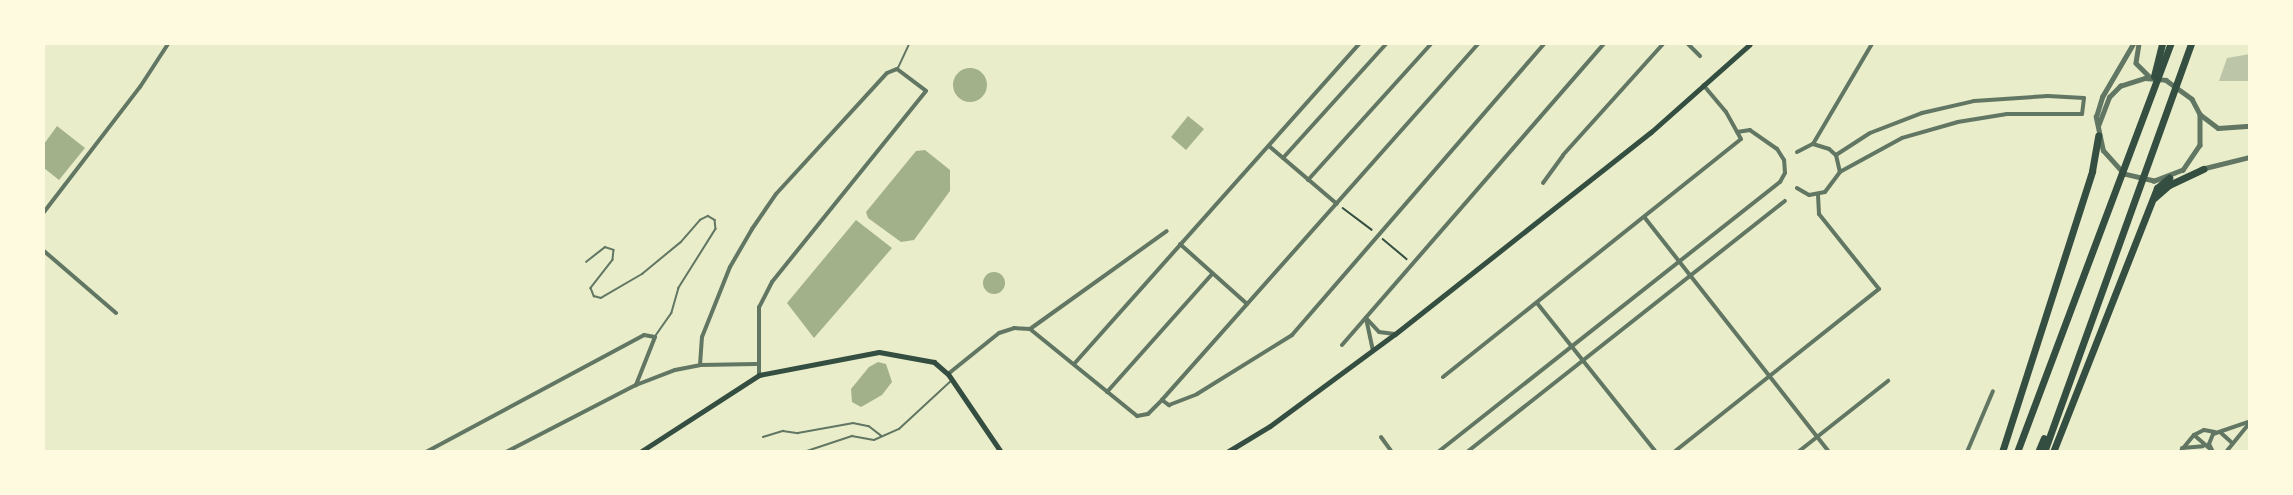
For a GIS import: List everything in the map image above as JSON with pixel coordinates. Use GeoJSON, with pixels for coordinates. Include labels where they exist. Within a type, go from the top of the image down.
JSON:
{"type":"FeatureCollection","features":[{"type":"Feature","properties":{"kind":"highway"},"geometry":{"type":"LineString","coordinates":[[2150,97],[2162,44]]}},
{"type":"Feature","properties":{"kind":"highway"},"geometry":{"type":"LineString","coordinates":[[2017,452],[2170,44]]}},
{"type":"Feature","properties":{"kind":"highway"},"geometry":{"type":"LineString","coordinates":[[2044,452],[2064,391],[2191,44]]}},
{"type":"Feature","properties":{"kind":"highway"},"geometry":{"type":"LineString","coordinates":[[2002,452],[2092,171],[2098,136]]}},
{"type":"Feature","properties":{"kind":"highway"},"geometry":{"type":"LineString","coordinates":[[2152,200],[2169,185],[2203,169]]}},
{"type":"Feature","properties":{"kind":"highway"},"geometry":{"type":"LineString","coordinates":[[2054,452],[2157,188],[2169,178]]}},
{"type":"Feature","properties":{"kind":"highway"},"geometry":{"type":"LineString","coordinates":[[2038,452],[2064,391]]}},
{"type":"Feature","properties":{"kind":"main road"},"geometry":{"type":"LineString","coordinates":[[1227,452],[1270,426],[1395,334],[1651,132],[1750,44]]}},
{"type":"Feature","properties":{"kind":"main road"},"geometry":{"type":"LineString","coordinates":[[640,452],[759,375],[879,352],[934,362],[948,374],[1001,452]]}},
{"type":"Feature","properties":{"kind":"street"},"geometry":{"type":"LineString","coordinates":[[44,212],[140,87],[168,44]]}},
{"type":"Feature","properties":{"kind":"street"},"geometry":{"type":"LineString","coordinates":[[1074,364],[1359,44]]}},
{"type":"Feature","properties":{"kind":"street"},"geometry":{"type":"LineString","coordinates":[[1283,158],[1386,44]]}},
{"type":"Feature","properties":{"kind":"street"},"geometry":{"type":"LineString","coordinates":[[1308,180],[1431,44]]}},
{"type":"Feature","properties":{"kind":"street"},"geometry":{"type":"LineString","coordinates":[[948,374],[999,333],[1014,328],[1030,329],[1137,416],[1148,414],[1478,44]]}},
{"type":"Feature","properties":{"kind":"street"},"geometry":{"type":"LineString","coordinates":[[1162,400],[1169,405],[1197,394],[1292,335],[1544,44]]}},
{"type":"Feature","properties":{"kind":"street"},"geometry":{"type":"LineString","coordinates":[[1342,345],[1604,44]]}},
{"type":"Feature","properties":{"kind":"street"},"geometry":{"type":"LineString","coordinates":[[1543,183],[1563,156],[1663,44]]}},
{"type":"Feature","properties":{"kind":"street"},"geometry":{"type":"LineString","coordinates":[[1688,44],[1700,56]]}},
{"type":"Feature","properties":{"kind":"street"},"geometry":{"type":"LineString","coordinates":[[1797,152],[1813,144],[1872,44]]}},
{"type":"Feature","properties":{"kind":"street"},"geometry":{"type":"LineString","coordinates":[[2133,44],[2102,97],[2096,117],[2098,136],[2112,164],[2124,174],[2154,181],[2250,157]]}},
{"type":"Feature","properties":{"kind":"street"},"geometry":{"type":"LineString","coordinates":[[2139,44],[2136,63],[2147,77]]}},
{"type":"Feature","properties":{"kind":"street"},"geometry":{"type":"LineString","coordinates":[[700,365],[702,337],[730,267],[752,229],[776,194],[887,73],[897,69],[926,91],[772,282],[759,307],[756,364],[759,375]]}},
{"type":"Feature","properties":{"kind":"street"},"geometry":{"type":"LineString","coordinates":[[2098,126],[2109,97],[2120,86],[2147,77],[2166,80],[2187,93],[2200,114],[2218,128],[2250,126]]}},
{"type":"Feature","properties":{"kind":"street"},"geometry":{"type":"LineString","coordinates":[[1443,376],[1645,218],[1741,139],[1703,85]]}},
{"type":"Feature","properties":{"kind":"street"},"geometry":{"type":"LineString","coordinates":[[1797,188],[1809,195],[1818,194],[1832,187],[1840,172],[1902,138],[1958,122],[2007,114],[2082,114],[2084,98],[2048,96],[1974,101],[1922,113],[1870,133],[1836,155]]}},
{"type":"Feature","properties":{"kind":"street"},"geometry":{"type":"LineString","coordinates":[[2169,178],[2193,159],[2201,137],[2200,114]]}},
{"type":"Feature","properties":{"kind":"street"},"geometry":{"type":"LineString","coordinates":[[1438,452],[1773,188],[1785,173],[1784,160],[1770,143],[1750,130],[1737,132]]}},
{"type":"Feature","properties":{"kind":"street"},"geometry":{"type":"LineString","coordinates":[[1813,144],[1829,149],[1836,155],[1840,172]]}},
{"type":"Feature","properties":{"kind":"street"},"geometry":{"type":"LineString","coordinates":[[1269,146],[1337,204]]}},
{"type":"Feature","properties":{"kind":"street"},"geometry":{"type":"LineString","coordinates":[[1674,452],[1880,289],[1819,214],[1818,194]]}},
{"type":"Feature","properties":{"kind":"street"},"geometry":{"type":"LineString","coordinates":[[1467,452],[1785,201]]}},
{"type":"Feature","properties":{"kind":"street"},"geometry":{"type":"LineString","coordinates":[[1645,218],[1829,452]]}},
{"type":"Feature","properties":{"kind":"street"},"geometry":{"type":"LineString","coordinates":[[1030,329],[1167,231]]}},
{"type":"Feature","properties":{"kind":"street"},"geometry":{"type":"LineString","coordinates":[[1180,244],[1247,304]]}},
{"type":"Feature","properties":{"kind":"street"},"geometry":{"type":"LineString","coordinates":[[44,251],[116,313]]}},
{"type":"Feature","properties":{"kind":"street"},"geometry":{"type":"LineString","coordinates":[[1107,392],[1212,274]]}},
{"type":"Feature","properties":{"kind":"street"},"geometry":{"type":"LineString","coordinates":[[1537,303],[1656,452]]}},
{"type":"Feature","properties":{"kind":"street"},"geometry":{"type":"LineString","coordinates":[[1366,317],[1379,332],[1395,334]]}},
{"type":"Feature","properties":{"kind":"street"},"geometry":{"type":"LineString","coordinates":[[1366,317],[1373,351]]}},
{"type":"Feature","properties":{"kind":"street"},"geometry":{"type":"LineString","coordinates":[[426,452],[644,335],[655,337],[636,386]]}},
{"type":"Feature","properties":{"kind":"street"},"geometry":{"type":"LineString","coordinates":[[506,452],[636,386],[700,365],[756,364]]}},
{"type":"Feature","properties":{"kind":"street"},"geometry":{"type":"LineString","coordinates":[[1798,452],[1888,381]]}},
{"type":"Feature","properties":{"kind":"street"},"geometry":{"type":"LineString","coordinates":[[1967,452],[1993,392]]}},
{"type":"Feature","properties":{"kind":"street"},"geometry":{"type":"LineString","coordinates":[[2213,451],[2209,440],[2218,432],[2250,422]]}},
{"type":"Feature","properties":{"kind":"street"},"geometry":{"type":"LineString","coordinates":[[2228,451],[2231,443],[2250,422]]}},
{"type":"Feature","properties":{"kind":"street"},"geometry":{"type":"LineString","coordinates":[[2181,450],[2194,435],[2204,430],[2226,434],[2231,443]]}},
{"type":"Feature","properties":{"kind":"street"},"geometry":{"type":"LineString","coordinates":[[2194,435],[2203,446],[2213,451]]}},
{"type":"Feature","properties":{"kind":"street"},"geometry":{"type":"LineString","coordinates":[[1381,437],[1392,452]]}},
{"type":"Feature","properties":{"kind":"street"},"geometry":{"type":"LineString","coordinates":[[2181,450],[2203,446]]}},
{"type":"Feature","properties":{"kind":"lane"},"geometry":{"type":"LineString","coordinates":[[897,69],[909,44]]}},
{"type":"Feature","properties":{"kind":"lane"},"geometry":{"type":"LineString","coordinates":[[586,262],[605,247],[614,250],[613,260],[591,288],[594,296],[601,298],[650,267],[681,242],[700,220],[708,216],[715,220],[716,230],[679,288],[672,313],[655,337]]}},
{"type":"Feature","properties":{"kind":"lane"},"geometry":{"type":"LineString","coordinates":[[804,452],[852,436],[874,440],[899,429],[952,380]]}},
{"type":"Feature","properties":{"kind":"lane"},"geometry":{"type":"LineString","coordinates":[[763,437],[783,431],[798,433],[853,423],[869,426],[883,436]]}},
{"type":"Feature","properties":{"kind":"lane"},"geometry":{"type":"LineString","coordinates":[[834,452],[852,452]]}},
{"type":"Feature","properties":{"kind":"shaded area"},"geometry":{"type":"Polygon","coordinates":[[[970,68],[982,73],[987,85],[982,97],[970,102],[958,97],[953,85],[958,73],[970,68]]]}},
{"type":"Feature","properties":{"kind":"shaded area"},"geometry":{"type":"Polygon","coordinates":[[[1188,116],[1204,129],[1186,150],[1171,137],[1188,116]]]}},
{"type":"Feature","properties":{"kind":"shaded area"},"geometry":{"type":"Polygon","coordinates":[[[57,126],[85,148],[59,180],[44,168],[44,144],[57,126]]]}},
{"type":"Feature","properties":{"kind":"shaded area"},"geometry":{"type":"Polygon","coordinates":[[[925,150],[950,170],[950,191],[914,240],[901,242],[868,218],[866,212],[916,151],[925,150]]]}},
{"type":"Feature","properties":{"kind":"shaded area"},"geometry":{"type":"Polygon","coordinates":[[[856,220],[892,248],[814,338],[787,303],[856,220]]]}},
{"type":"Feature","properties":{"kind":"shaded area"},"geometry":{"type":"Polygon","coordinates":[[[990,272],[998,272],[1005,279],[1005,287],[998,294],[990,294],[983,287],[983,279],[990,272]]]}},
{"type":"Feature","properties":{"kind":"shaded area"},"geometry":{"type":"Polygon","coordinates":[[[878,362],[886,364],[892,382],[882,395],[861,407],[852,402],[851,389],[869,367],[878,362]]]}},
{"type":"Feature","properties":{"kind":"building"},"geometry":{"type":"Polygon","coordinates":[[[2250,54],[2250,81],[2219,81],[2227,58],[2250,54]]]}}]}
